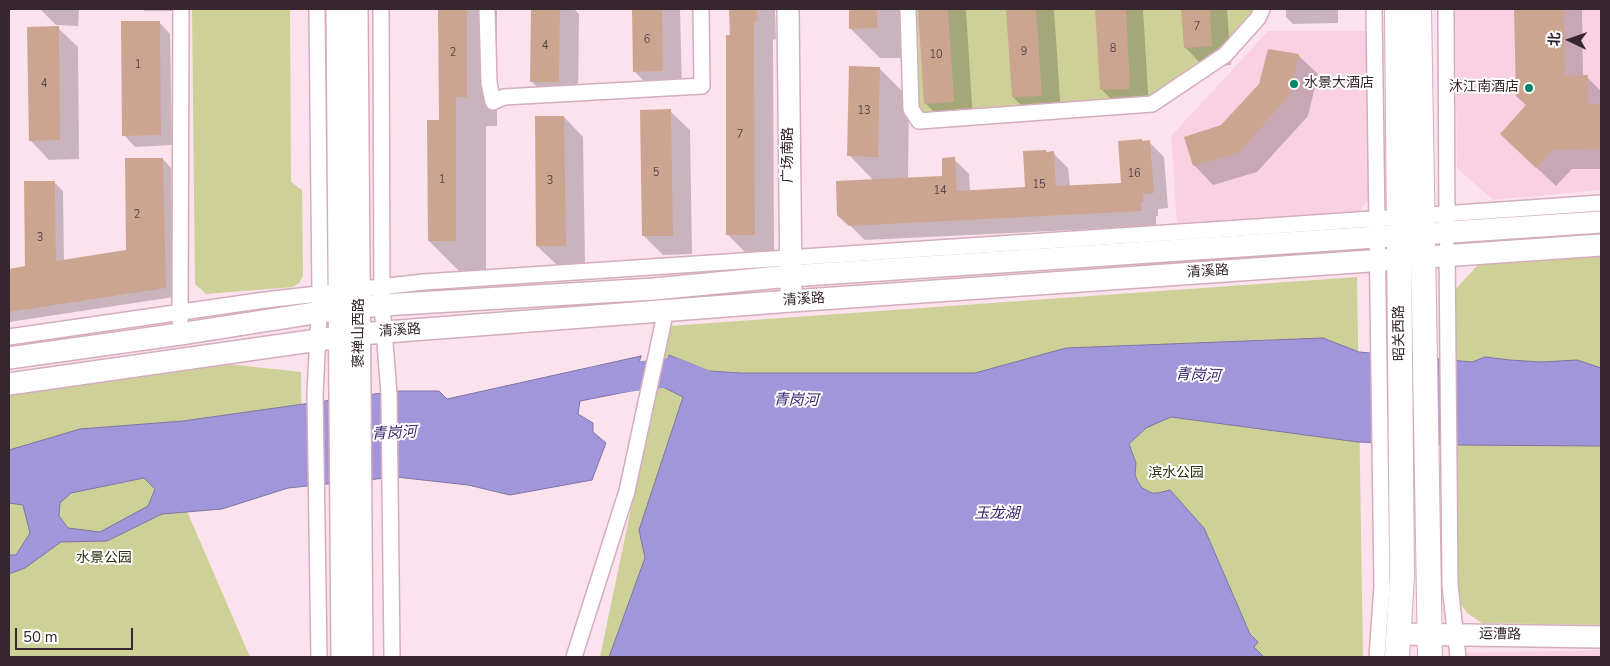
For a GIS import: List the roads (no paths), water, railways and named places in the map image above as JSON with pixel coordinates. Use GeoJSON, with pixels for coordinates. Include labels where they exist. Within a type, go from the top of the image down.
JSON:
{"type":"FeatureCollection","features":[{"type":"Feature","properties":{"kind":"main road","name":"褒禅山西路"},"geometry":{"type":"LineString","coordinates":[[337,9],[340,300],[350,335],[352,496],[362,657]]}},
{"type":"Feature","properties":{"kind":"main road","name":"褒禅山西路"},"geometry":{"type":"LineString","coordinates":[[340,300],[357,9]]}},
{"type":"Feature","properties":{"kind":"main road","name":"广场南路"},"geometry":{"type":"LineString","coordinates":[[788,9],[791,301]]}},
{"type":"Feature","properties":{"kind":"main road","name":"昭关西路"},"geometry":{"type":"LineString","coordinates":[[1397,9],[1388,238],[1391,465],[1402,577],[1397,657]]}},
{"type":"Feature","properties":{"kind":"main road","name":"昭关西路"},"geometry":{"type":"LineString","coordinates":[[1419,9],[1424,334],[1438,466],[1430,657]]}},
{"type":"Feature","properties":{"kind":"main road","name":"清溪路"},"geometry":{"type":"LineString","coordinates":[[9,358],[180,334],[340,300],[382,296],[654,289],[790,266],[1422,236],[1447,223],[1601,222]]}},
{"type":"Feature","properties":{"kind":"main road","name":"清溪路"},"geometry":{"type":"LineString","coordinates":[[1422,236],[1447,255],[1601,245]]}},
{"type":"Feature","properties":{"kind":"main road","name":"清溪路"},"geometry":{"type":"LineString","coordinates":[[9,384],[350,335],[791,301],[1388,238]]}},
{"type":"Feature","properties":{"kind":"main road","name":"褒禅山西路"},"geometry":{"type":"LineString","coordinates":[[342,657],[352,496]]}},
{"type":"Feature","properties":{"kind":"main road","name":"运漕路"},"geometry":{"type":"LineString","coordinates":[[1399,634],[1601,637]]}},
{"type":"Feature","properties":{"kind":"street"},"geometry":{"type":"LineString","coordinates":[[180,334],[181,9]]}},
{"type":"Feature","properties":{"kind":"street"},"geometry":{"type":"LineString","coordinates":[[317,9],[340,300],[318,339],[315,394],[319,657]]}},
{"type":"Feature","properties":{"kind":"street"},"geometry":{"type":"LineString","coordinates":[[381,9],[382,296],[390,394],[392,657]]}},
{"type":"Feature","properties":{"kind":"street"},"geometry":{"type":"LineString","coordinates":[[487,9],[489,83],[493,102],[504,97],[702,86],[701,9]]}},
{"type":"Feature","properties":{"kind":"street"},"geometry":{"type":"LineString","coordinates":[[908,9],[911,109],[920,121],[1152,104],[1225,55],[1258,18],[1262,9]]}},
{"type":"Feature","properties":{"kind":"street"},"geometry":{"type":"LineString","coordinates":[[1374,9],[1388,238],[1422,236]]}},
{"type":"Feature","properties":{"kind":"street"},"geometry":{"type":"LineString","coordinates":[[1446,9],[1448,333],[1438,466],[1458,657]]}},
{"type":"Feature","properties":{"kind":"street"},"geometry":{"type":"LineString","coordinates":[[1447,223],[1601,203]]}},
{"type":"Feature","properties":{"kind":"street"},"geometry":{"type":"LineString","coordinates":[[9,337],[265,300],[340,300]]}},
{"type":"Feature","properties":{"kind":"street"},"geometry":{"type":"LineString","coordinates":[[574,657],[628,490],[666,310]]}},
{"type":"Feature","properties":{"kind":"street"},"geometry":{"type":"LineString","coordinates":[[1376,657],[1391,465]]}},
{"type":"Feature","properties":{"kind":"water","name":"玉龙湖"},"geometry":{"type":"Polygon","coordinates":[[[1323,338],[1359,352],[1472,362],[1485,357],[1541,362],[1577,360],[1601,368],[1601,446],[1358,442],[1171,417],[1146,428],[1129,444],[1136,463],[1135,475],[1138,482],[1142,488],[1152,493],[1170,490],[1204,528],[1250,634],[1258,642],[1254,647],[1264,657],[609,657],[645,558],[639,530],[683,397],[663,387],[669,355],[709,371],[741,373],[975,373],[1066,348],[1323,338]]]}},
{"type":"Feature","properties":{"kind":"water"},"geometry":{"type":"Polygon","coordinates":[[[641,356],[631,391],[580,401],[578,414],[593,423],[593,432],[606,443],[592,480],[510,495],[468,485],[396,477],[288,488],[222,509],[162,514],[107,541],[61,542],[25,568],[9,574],[9,555],[16,555],[30,533],[23,505],[9,503],[9,450],[80,429],[183,421],[396,391],[439,391],[447,399],[641,356]],[[144,478],[71,493],[60,503],[59,516],[68,528],[100,532],[148,506],[155,489],[144,478]]]}},
{"type":"Feature","properties":{"kind":"waterway","name":"青岗河"},"geometry":{"type":"LineString","coordinates":[[595,381],[674,372],[703,384]]}},
{"type":"Feature","properties":{"kind":"place","name":"水景大酒店"},"geometry":{"type":"Point","coordinates":[1294,84]}},
{"type":"Feature","properties":{"kind":"place","name":"沐江南酒店"},"geometry":{"type":"Point","coordinates":[1529,88]}},
{"type":"Feature","properties":{"kind":"park label","name":"滨水公园"},"geometry":{"type":"Point","coordinates":[1176,474]}},
{"type":"Feature","properties":{"kind":"park label","name":"水景公园"},"geometry":{"type":"Point","coordinates":[104,559]}}]}
